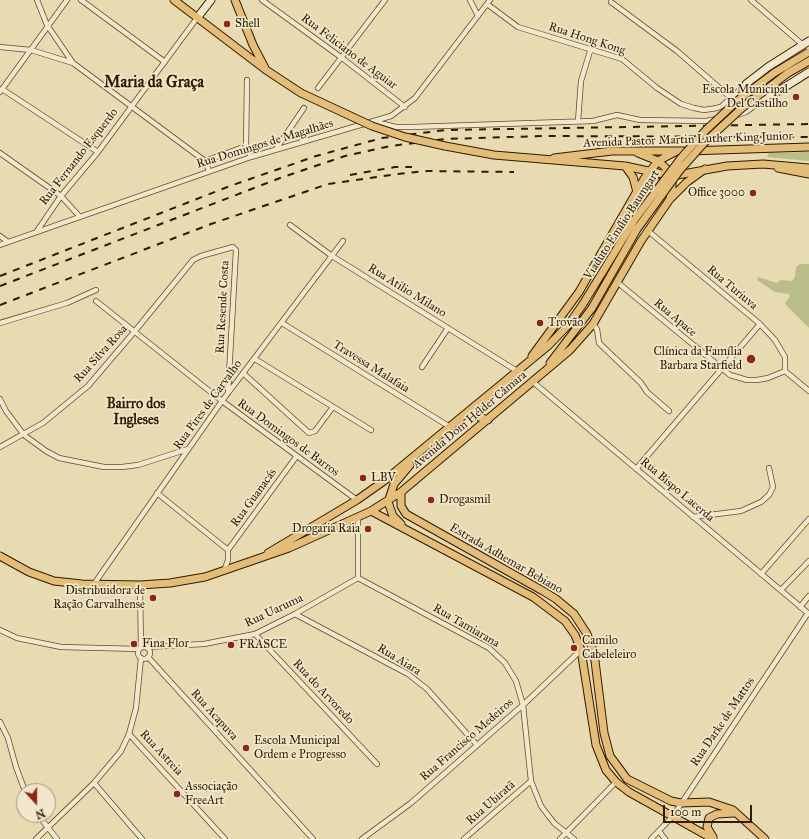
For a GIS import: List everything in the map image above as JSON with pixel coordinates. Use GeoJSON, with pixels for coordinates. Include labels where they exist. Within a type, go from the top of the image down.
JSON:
{"type":"FeatureCollection","features":[{"type":"Feature","properties":{"kind":"main road","name":"Avenida Pastor Martin Luther King Junior"},"geometry":{"type":"LineString","coordinates":[[174,0],[266,70],[301,93],[354,119],[405,137],[468,151],[529,159],[625,166],[672,176],[705,169],[763,164],[809,168]]}},
{"type":"Feature","properties":{"kind":"main road"},"geometry":{"type":"LineString","coordinates":[[235,0],[253,45],[266,70]]}},
{"type":"Feature","properties":{"kind":"main road","name":"Viaduto Emílio Baumgart"},"geometry":{"type":"LineString","coordinates":[[583,304],[642,208],[680,158],[706,130],[737,101],[774,73],[809,52]]}},
{"type":"Feature","properties":{"kind":"main road","name":"Viaduto Emílio Baumgart"},"geometry":{"type":"LineString","coordinates":[[592,308],[637,229],[680,170],[704,143],[748,103],[788,74],[809,61]]}},
{"type":"Feature","properties":{"kind":"main road","name":"Avenida Pastor Martin Luther King Junior"},"geometry":{"type":"LineString","coordinates":[[544,159],[587,153],[630,150],[688,151],[809,147]]}},
{"type":"Feature","properties":{"kind":"main road"},"geometry":{"type":"LineString","coordinates":[[630,150],[658,161],[672,176]]}},
{"type":"Feature","properties":{"kind":"main road","name":"Avenida Dom Hélder Câmara"},"geometry":{"type":"LineString","coordinates":[[527,362],[579,292],[650,172],[658,161],[678,151]]}},
{"type":"Feature","properties":{"kind":"main road"},"geometry":{"type":"LineString","coordinates":[[688,151],[677,159],[676,163],[678,167],[684,169],[705,169]]}},
{"type":"Feature","properties":{"kind":"main road","name":"Avenida Pastor Martin Luther King Junior"},"geometry":{"type":"LineString","coordinates":[[763,164],[809,174]]}},
{"type":"Feature","properties":{"kind":"main road"},"geometry":{"type":"LineString","coordinates":[[625,166],[632,177],[637,192],[647,184],[660,183],[667,188],[670,199]]}},
{"type":"Feature","properties":{"kind":"main road","name":"Avenida Dom Hélder Câmara"},"geometry":{"type":"LineString","coordinates":[[0,556],[17,567],[41,577],[70,583],[140,585],[186,580],[237,567],[258,558],[289,548],[372,511],[388,502],[401,492],[570,350],[593,324],[648,230],[670,199],[687,182],[705,169]]}},
{"type":"Feature","properties":{"kind":"main road","name":"Avenida Dom Hélder Câmara"},"geometry":{"type":"LineString","coordinates":[[670,199],[672,192],[672,176]]}},
{"type":"Feature","properties":{"kind":"main road","name":"Avenida Dom Hélder Câmara"},"geometry":{"type":"LineString","coordinates":[[258,558],[357,500],[434,441],[554,340],[583,304]]}},
{"type":"Feature","properties":{"kind":"main road","name":"Avenida Dom Hélder Câmara"},"geometry":{"type":"LineString","coordinates":[[545,370],[592,308]]}},
{"type":"Feature","properties":{"kind":"main road"},"geometry":{"type":"LineString","coordinates":[[476,405],[479,418],[488,420]]}},
{"type":"Feature","properties":{"kind":"main road"},"geometry":{"type":"LineString","coordinates":[[403,527],[393,516],[388,502],[391,490],[398,478],[434,441]]}},
{"type":"Feature","properties":{"kind":"main road","name":"Estrada Adhemar Bebiano"},"geometry":{"type":"LineString","coordinates":[[401,492],[401,506],[406,514],[542,590],[574,614],[587,634],[594,653],[604,733],[610,756],[614,764],[623,775],[632,782],[661,797],[681,803],[709,802],[738,813],[765,839]]}},
{"type":"Feature","properties":{"kind":"main road","name":"Estrada Adhemar Bebiano"},"geometry":{"type":"LineString","coordinates":[[372,511],[537,600],[565,622],[575,635],[582,650],[596,745],[606,770],[616,782],[629,792],[713,839]]}},
{"type":"Feature","properties":{"kind":"main road"},"geometry":{"type":"LineString","coordinates":[[713,839],[707,827],[709,818],[724,813],[738,813]]}},
{"type":"Feature","properties":{"kind":"street"},"geometry":{"type":"LineString","coordinates":[[37,0],[47,25],[73,64]]}},
{"type":"Feature","properties":{"kind":"street"},"geometry":{"type":"LineString","coordinates":[[67,0],[47,25],[31,50],[1,90],[98,152]]}},
{"type":"Feature","properties":{"kind":"street"},"geometry":{"type":"LineString","coordinates":[[81,0],[165,62]]}},
{"type":"Feature","properties":{"kind":"street","name":"Rua Fernando Esquerdo"},"geometry":{"type":"LineString","coordinates":[[37,231],[61,196],[98,152],[210,0]]}},
{"type":"Feature","properties":{"kind":"street","name":"Rua Feliciano de Aguiar"},"geometry":{"type":"LineString","coordinates":[[262,0],[342,58],[405,107]]}},
{"type":"Feature","properties":{"kind":"street"},"geometry":{"type":"LineString","coordinates":[[318,88],[385,0]]}},
{"type":"Feature","properties":{"kind":"street"},"geometry":{"type":"LineString","coordinates":[[470,0],[478,16]]}},
{"type":"Feature","properties":{"kind":"street"},"geometry":{"type":"LineString","coordinates":[[734,116],[725,112],[722,106],[746,84],[768,67],[806,43],[751,0]]}},
{"type":"Feature","properties":{"kind":"street","name":"Rua Domingos de Magalhães"},"geometry":{"type":"LineString","coordinates":[[0,245],[251,157],[375,122],[391,116],[415,98],[489,2]]}},
{"type":"Feature","properties":{"kind":"street","name":"Rua Hong Kong"},"geometry":{"type":"LineString","coordinates":[[489,2],[518,28],[591,48],[622,59],[657,88],[681,104],[704,110],[722,106]]}},
{"type":"Feature","properties":{"kind":"street"},"geometry":{"type":"LineString","coordinates":[[611,2],[676,51],[731,98]]}},
{"type":"Feature","properties":{"kind":"street"},"geometry":{"type":"LineString","coordinates":[[0,47],[31,50],[73,64],[206,161],[209,171]]}},
{"type":"Feature","properties":{"kind":"street"},"geometry":{"type":"LineString","coordinates":[[578,121],[581,82],[591,48]]}},
{"type":"Feature","properties":{"kind":"street"},"geometry":{"type":"LineString","coordinates":[[375,122],[396,127],[412,128],[593,121],[617,114],[640,120],[706,121],[734,116],[746,112],[809,72]]}},
{"type":"Feature","properties":{"kind":"street"},"geometry":{"type":"LineString","coordinates":[[247,80],[246,146],[251,157]]}},
{"type":"Feature","properties":{"kind":"street"},"geometry":{"type":"LineString","coordinates":[[746,84],[747,96],[750,100],[764,100]]}},
{"type":"Feature","properties":{"kind":"street"},"geometry":{"type":"LineString","coordinates":[[276,150],[304,108]]}},
{"type":"Feature","properties":{"kind":"street"},"geometry":{"type":"LineString","coordinates":[[206,161],[246,146]]}},
{"type":"Feature","properties":{"kind":"street"},"geometry":{"type":"LineString","coordinates":[[0,153],[61,196],[80,217]]}},
{"type":"Feature","properties":{"kind":"street","name":"Rua Atilio Milano"},"geometry":{"type":"LineString","coordinates":[[290,225],[332,256],[517,371]]}},
{"type":"Feature","properties":{"kind":"street","name":"Rua Turiuva"},"geometry":{"type":"LineString","coordinates":[[648,230],[760,324],[782,350],[785,357],[785,371]]}},
{"type":"Feature","properties":{"kind":"street"},"geometry":{"type":"LineString","coordinates":[[0,236],[8,242]]}},
{"type":"Feature","properties":{"kind":"street","name":"Rua Pires de Carvalho"},"geometry":{"type":"LineString","coordinates":[[94,584],[228,393],[344,241]]}},
{"type":"Feature","properties":{"kind":"street","name":"Rua Resende Costa"},"geometry":{"type":"LineString","coordinates":[[201,256],[234,247],[236,250],[228,393]]}},
{"type":"Feature","properties":{"kind":"street","name":"Rua Silva Rosa"},"geometry":{"type":"LineString","coordinates":[[0,447],[24,434],[59,411],[88,386],[193,260],[201,256]]}},
{"type":"Feature","properties":{"kind":"street","name":"Rua Apace"},"geometry":{"type":"LineString","coordinates":[[617,282],[720,369],[730,375],[747,380],[768,378],[785,371]]}},
{"type":"Feature","properties":{"kind":"street"},"geometry":{"type":"LineString","coordinates":[[0,323],[68,302],[96,290]]}},
{"type":"Feature","properties":{"kind":"street","name":"Rua Domingos de Barros"},"geometry":{"type":"LineString","coordinates":[[96,301],[222,402],[357,500]]}},
{"type":"Feature","properties":{"kind":"street","name":"Travessa Malafaia"},"geometry":{"type":"LineString","coordinates":[[282,324],[450,427]]}},
{"type":"Feature","properties":{"kind":"street"},"geometry":{"type":"LineString","coordinates":[[593,324],[597,329],[599,343],[641,383],[647,392],[670,411]]}},
{"type":"Feature","properties":{"kind":"street"},"geometry":{"type":"LineString","coordinates":[[636,469],[760,324]]}},
{"type":"Feature","properties":{"kind":"street"},"geometry":{"type":"LineString","coordinates":[[422,367],[448,328]]}},
{"type":"Feature","properties":{"kind":"street"},"geometry":{"type":"LineString","coordinates":[[255,359],[370,430]]}},
{"type":"Feature","properties":{"kind":"street"},"geometry":{"type":"LineString","coordinates":[[785,371],[809,391]]}},
{"type":"Feature","properties":{"kind":"street"},"geometry":{"type":"LineString","coordinates":[[243,373],[309,433],[315,432],[333,407]]}},
{"type":"Feature","properties":{"kind":"street","name":"Rua Bispo Lacerda"},"geometry":{"type":"LineString","coordinates":[[533,382],[809,613]]}},
{"type":"Feature","properties":{"kind":"street"},"geometry":{"type":"LineString","coordinates":[[0,399],[6,411],[24,434],[46,451],[59,458],[104,467],[122,467],[138,465],[188,449]]}},
{"type":"Feature","properties":{"kind":"street","name":"Rua Guanacás"},"geometry":{"type":"LineString","coordinates":[[228,550],[296,457]]}},
{"type":"Feature","properties":{"kind":"street"},"geometry":{"type":"LineString","coordinates":[[693,517],[741,511],[761,502],[769,495],[773,487],[769,468]]}},
{"type":"Feature","properties":{"kind":"street"},"geometry":{"type":"LineString","coordinates":[[157,493],[228,550],[228,560],[224,571]]}},
{"type":"Feature","properties":{"kind":"street"},"geometry":{"type":"LineString","coordinates":[[358,517],[358,578]]}},
{"type":"Feature","properties":{"kind":"street"},"geometry":{"type":"LineString","coordinates":[[761,574],[809,519]]}},
{"type":"Feature","properties":{"kind":"street"},"geometry":{"type":"LineString","coordinates":[[228,560],[237,567]]}},
{"type":"Feature","properties":{"kind":"street"},"geometry":{"type":"LineString","coordinates":[[781,590],[809,561]]}},
{"type":"Feature","properties":{"kind":"street","name":"Rua Uaruma"},"geometry":{"type":"LineString","coordinates":[[0,630],[17,638],[61,647],[142,648],[204,644],[255,634],[295,614],[358,578]]}},
{"type":"Feature","properties":{"kind":"street","name":"Rua Tamiarana"},"geometry":{"type":"LineString","coordinates":[[358,578],[489,648],[499,656],[510,670],[516,681],[523,705],[531,781],[541,806],[554,823],[574,839]]}},
{"type":"Feature","properties":{"kind":"street"},"geometry":{"type":"LineString","coordinates":[[36,839],[94,783],[115,759],[129,734],[136,708],[140,658],[138,653],[142,648],[140,585]]}},
{"type":"Feature","properties":{"kind":"street"},"geometry":{"type":"LineString","coordinates":[[800,607],[809,596]]}},
{"type":"Feature","properties":{"kind":"street","name":"Rua Darke de Mattos"},"geometry":{"type":"LineString","coordinates":[[651,839],[673,816],[809,613]]}},
{"type":"Feature","properties":{"kind":"street","name":"Rua Aiara"},"geometry":{"type":"LineString","coordinates":[[295,614],[408,674],[427,689],[477,745]]}},
{"type":"Feature","properties":{"kind":"street","name":"Rua do Arvoredo"},"geometry":{"type":"LineString","coordinates":[[255,634],[377,764]]}},
{"type":"Feature","properties":{"kind":"street"},"geometry":{"type":"LineString","coordinates":[[140,658],[148,657],[149,652],[142,648]]}},
{"type":"Feature","properties":{"kind":"street","name":"Rua Francisco Medeiros"},"geometry":{"type":"LineString","coordinates":[[362,839],[411,803],[523,705],[582,650]]}},
{"type":"Feature","properties":{"kind":"street","name":"Rua Acapuva"},"geometry":{"type":"LineString","coordinates":[[148,657],[313,839]]}},
{"type":"Feature","properties":{"kind":"street"},"geometry":{"type":"LineString","coordinates":[[0,722],[6,733],[22,783]]}},
{"type":"Feature","properties":{"kind":"street","name":"Rua Astreia"},"geometry":{"type":"LineString","coordinates":[[129,734],[225,839]]}},
{"type":"Feature","properties":{"kind":"street","name":"Rua Ubiratã"},"geometry":{"type":"LineString","coordinates":[[464,839],[531,781]]}},
{"type":"Feature","properties":{"kind":"street"},"geometry":{"type":"LineString","coordinates":[[560,839],[616,782]]}},
{"type":"Feature","properties":{"kind":"street"},"geometry":{"type":"LineString","coordinates":[[94,783],[142,839]]}},
{"type":"Feature","properties":{"kind":"street"},"geometry":{"type":"LineString","coordinates":[[43,823],[57,839]]}},
{"type":"Feature","properties":{"kind":"street"},"geometry":{"type":"LineString","coordinates":[[659,831],[665,839]]}},
{"type":"Feature","properties":{"kind":"green space"},"geometry":{"type":"Polygon","coordinates":[[[809,152],[809,161],[767,157],[769,153],[809,152]]]}},
{"type":"Feature","properties":{"kind":"green space"},"geometry":{"type":"Polygon","coordinates":[[[800,264],[809,264],[809,328],[785,303],[789,298],[789,294],[775,292],[757,280],[758,277],[777,283],[780,280],[792,281],[795,277],[796,267],[800,264]]]}},
{"type":"Feature","properties":{"kind":"railway"},"geometry":{"type":"LineString","coordinates":[[0,276],[230,186],[316,156],[382,138],[446,130],[809,124]]}},
{"type":"Feature","properties":{"kind":"railway"},"geometry":{"type":"LineString","coordinates":[[0,286],[280,178],[345,156],[391,146],[445,139],[542,136],[809,137]]}},
{"type":"Feature","properties":{"kind":"railway"},"geometry":{"type":"LineString","coordinates":[[350,175],[395,167],[412,167]]}},
{"type":"Feature","properties":{"kind":"railway"},"geometry":{"type":"LineString","coordinates":[[0,305],[211,224],[328,184],[427,171],[514,172]]}},
{"type":"Feature","properties":{"kind":"place","name":"Shell"},"geometry":{"type":"Point","coordinates":[227,24]}},
{"type":"Feature","properties":{"kind":"place","name":"Escola Municipal Del Castilho"},"geometry":{"type":"Point","coordinates":[796,97]}},
{"type":"Feature","properties":{"kind":"place","name":"Office 3000"},"geometry":{"type":"Point","coordinates":[753,193]}},
{"type":"Feature","properties":{"kind":"place","name":"Trovão"},"geometry":{"type":"Point","coordinates":[540,323]}},
{"type":"Feature","properties":{"kind":"place","name":"Clínica da Família Barbara Starfield"},"geometry":{"type":"Point","coordinates":[751,359]}},
{"type":"Feature","properties":{"kind":"place","name":"LBV"},"geometry":{"type":"Point","coordinates":[363,478]}},
{"type":"Feature","properties":{"kind":"place","name":"Drogasmil"},"geometry":{"type":"Point","coordinates":[431,500]}},
{"type":"Feature","properties":{"kind":"place","name":"Drogaria Raia"},"geometry":{"type":"Point","coordinates":[368,529]}},
{"type":"Feature","properties":{"kind":"place","name":"Distribuidora de Ração Carvalhense"},"geometry":{"type":"Point","coordinates":[153,598]}},
{"type":"Feature","properties":{"kind":"place","name":"Fina Flor"},"geometry":{"type":"Point","coordinates":[134,644]}},
{"type":"Feature","properties":{"kind":"place","name":"FRASCE"},"geometry":{"type":"Point","coordinates":[231,645]}},
{"type":"Feature","properties":{"kind":"place","name":"Camilo Cabeleleiro"},"geometry":{"type":"Point","coordinates":[574,648]}},
{"type":"Feature","properties":{"kind":"place","name":"Escola Municipal Ordem e Progresso"},"geometry":{"type":"Point","coordinates":[246,748]}},
{"type":"Feature","properties":{"kind":"place","name":"Associação FreeArt"},"geometry":{"type":"Point","coordinates":[177,794]}},
{"type":"Feature","properties":{"kind":"district","name":"Maria da Graça"},"geometry":{"type":"Point","coordinates":[154,83]}},
{"type":"Feature","properties":{"kind":"district","name":"Bairro dos Ingleses"},"geometry":{"type":"Point","coordinates":[136,414]}}]}
